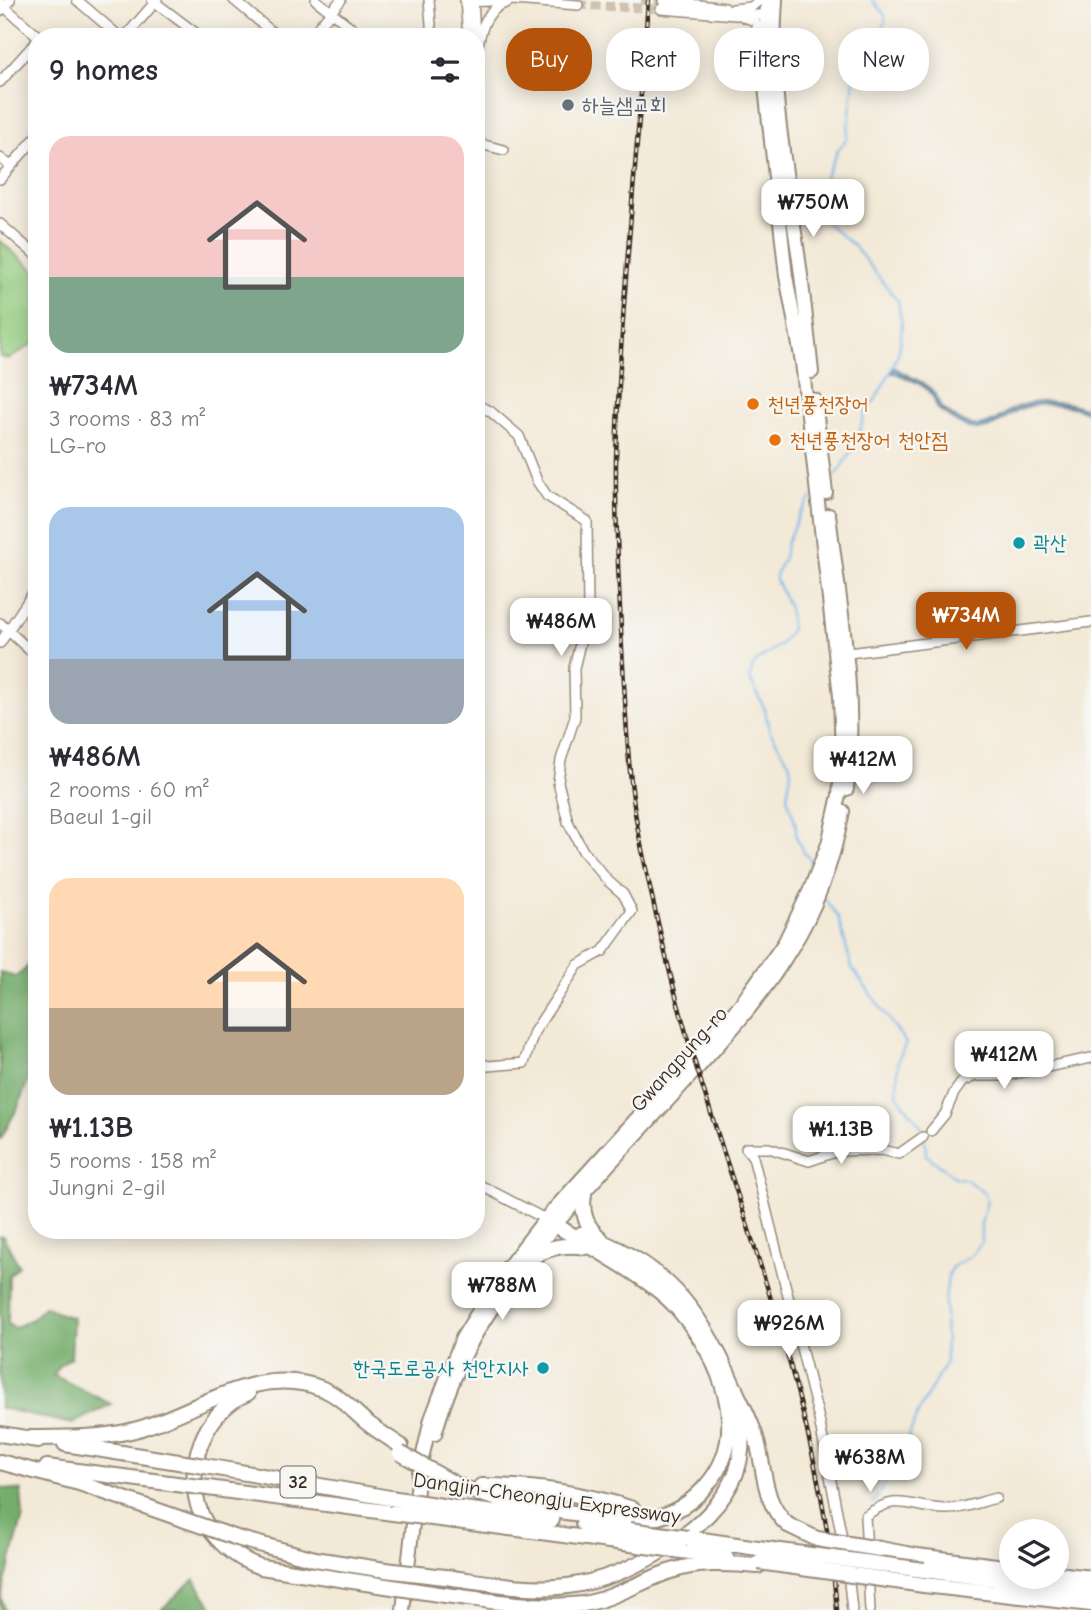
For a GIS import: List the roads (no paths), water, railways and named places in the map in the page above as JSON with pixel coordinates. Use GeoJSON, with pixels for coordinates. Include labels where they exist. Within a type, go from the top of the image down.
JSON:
{"type":"FeatureCollection","features":[{"type":"Feature","properties":{"kind":"highway"},"geometry":{"type":"LineString","coordinates":[[584,1194],[583,1208],[587,1223],[598,1236],[614,1247]]}},
{"type":"Feature","properties":{"kind":"highway"},"geometry":{"type":"LineString","coordinates":[[550,1222],[614,1247],[643,1262],[685,1300],[709,1337],[752,1424],[772,1506],[788,1525],[817,1539],[999,1566]]}},
{"type":"Feature","properties":{"kind":"highway"},"geometry":{"type":"LineString","coordinates":[[31,1438],[90,1437],[124,1432],[153,1424],[224,1393],[254,1385],[286,1382],[315,1386],[331,1393],[400,1449],[455,1480],[520,1506],[638,1519],[677,1510],[705,1487],[724,1459],[731,1430],[727,1401],[710,1359],[688,1321],[665,1296],[550,1222]]}},
{"type":"Feature","properties":{"kind":"highway"},"geometry":{"type":"LineString","coordinates":[[527,1260],[559,1245],[592,1248]]}},
{"type":"Feature","properties":{"kind":"highway"},"geometry":{"type":"LineString","coordinates":[[286,1382],[255,1390],[237,1398],[223,1409],[207,1430],[198,1448],[197,1461],[197,1497],[201,1514],[211,1530],[225,1546],[255,1565],[276,1571],[382,1577],[444,1585],[536,1606],[570,1606],[604,1599],[681,1568],[758,1559],[924,1585],[1091,1604]]}},
{"type":"Feature","properties":{"kind":"highway"},"geometry":{"type":"LineString","coordinates":[[444,1585],[476,1581],[534,1587],[585,1583],[640,1564],[671,1545],[721,1498],[736,1472],[742,1435],[735,1388]]}},
{"type":"Feature","properties":{"kind":"highway","name":"Dangjin-Cheongju Expressway"},"geometry":{"type":"LineString","coordinates":[[0,1434],[390,1498],[455,1514],[685,1545],[758,1559],[924,1570],[1091,1591]]}},
{"type":"Feature","properties":{"kind":"highway"},"geometry":{"type":"LineString","coordinates":[[0,1461],[79,1483],[240,1539],[382,1577]]}},
{"type":"Feature","properties":{"kind":"highway","name":"Dangjin-Cheongju Expressway"},"geometry":{"type":"LineString","coordinates":[[0,1461],[393,1513],[455,1514]]}},
{"type":"Feature","properties":{"kind":"highway"},"geometry":{"type":"LineString","coordinates":[[455,1480],[532,1500],[584,1507],[633,1509],[670,1506],[705,1487]]}},
{"type":"Feature","properties":{"kind":"highway"},"geometry":{"type":"LineString","coordinates":[[917,1554],[999,1560]]}},
{"type":"Feature","properties":{"kind":"highway"},"geometry":{"type":"LineString","coordinates":[[1069,1568],[1091,1571]]}},
{"type":"Feature","properties":{"kind":"highway"},"geometry":{"type":"LineString","coordinates":[[1069,1575],[1091,1578]]}},
{"type":"Feature","properties":{"kind":"main road"},"geometry":{"type":"LineString","coordinates":[[768,28],[770,7]]}},
{"type":"Feature","properties":{"kind":"main road"},"geometry":{"type":"LineString","coordinates":[[770,7],[783,160],[799,261],[819,469]]}},
{"type":"Feature","properties":{"kind":"main road"},"geometry":{"type":"LineString","coordinates":[[766,91],[786,276],[819,469]]}},
{"type":"Feature","properties":{"kind":"main road","name":"Gwangpung-ro"},"geometry":{"type":"LineString","coordinates":[[411,1610],[435,1432],[466,1355],[487,1315],[527,1260],[550,1222],[584,1194],[744,1016],[793,948],[828,869],[846,797],[851,757],[850,697],[841,654],[819,469]]}},
{"type":"Feature","properties":{"kind":"main road","name":"Gwangpung-ro"},"geometry":{"type":"LineString","coordinates":[[403,1610],[419,1472],[431,1419],[462,1338],[490,1292],[682,1067],[740,1005],[784,943],[809,892],[828,844],[839,794],[842,754],[841,654]]}},
{"type":"Feature","properties":{"kind":"street"},"geometry":{"type":"LineString","coordinates":[[77,0],[110,28]]}},
{"type":"Feature","properties":{"kind":"street"},"geometry":{"type":"LineString","coordinates":[[234,0],[267,28]]}},
{"type":"Feature","properties":{"kind":"street"},"geometry":{"type":"LineString","coordinates":[[316,0],[351,28]]}},
{"type":"Feature","properties":{"kind":"street"},"geometry":{"type":"LineString","coordinates":[[318,28],[341,0]]}},
{"type":"Feature","properties":{"kind":"street"},"geometry":{"type":"LineString","coordinates":[[429,0],[431,28]]}},
{"type":"Feature","properties":{"kind":"street"},"geometry":{"type":"LineString","coordinates":[[132,28],[155,1],[183,28]]}},
{"type":"Feature","properties":{"kind":"street"},"geometry":{"type":"LineString","coordinates":[[469,1],[578,5]]}},
{"type":"Feature","properties":{"kind":"street"},"geometry":{"type":"LineString","coordinates":[[468,28],[469,1]]}},
{"type":"Feature","properties":{"kind":"street"},"geometry":{"type":"LineString","coordinates":[[469,1],[474,28]]}},
{"type":"Feature","properties":{"kind":"street"},"geometry":{"type":"LineString","coordinates":[[482,28],[485,18],[500,5],[513,1]]}},
{"type":"Feature","properties":{"kind":"street"},"geometry":{"type":"LineString","coordinates":[[4,5],[28,29]]}},
{"type":"Feature","properties":{"kind":"street"},"geometry":{"type":"LineString","coordinates":[[662,5],[734,12],[770,7]]}},
{"type":"Feature","properties":{"kind":"street"},"geometry":{"type":"LineString","coordinates":[[734,12],[755,21],[758,28]]}},
{"type":"Feature","properties":{"kind":"street"},"geometry":{"type":"LineString","coordinates":[[0,82],[28,50]]}},
{"type":"Feature","properties":{"kind":"street"},"geometry":{"type":"LineString","coordinates":[[485,145],[504,150]]}},
{"type":"Feature","properties":{"kind":"street"},"geometry":{"type":"LineString","coordinates":[[0,179],[28,146]]}},
{"type":"Feature","properties":{"kind":"street"},"geometry":{"type":"LineString","coordinates":[[0,158],[11,166]]}},
{"type":"Feature","properties":{"kind":"street"},"geometry":{"type":"LineString","coordinates":[[0,224],[28,248]]}},
{"type":"Feature","properties":{"kind":"street"},"geometry":{"type":"LineString","coordinates":[[485,409],[519,436],[537,481],[547,496],[587,522],[588,610],[574,668],[575,717],[561,760],[558,782],[568,822],[583,851],[608,881],[623,894],[632,911],[603,951],[578,965],[534,1032],[524,1063],[485,1065]]}},
{"type":"Feature","properties":{"kind":"street"},"geometry":{"type":"LineString","coordinates":[[0,643],[28,601]]}},
{"type":"Feature","properties":{"kind":"street"},"geometry":{"type":"LineString","coordinates":[[841,654],[1091,622]]}},
{"type":"Feature","properties":{"kind":"street"},"geometry":{"type":"LineString","coordinates":[[0,623],[28,649]]}},
{"type":"Feature","properties":{"kind":"street"},"geometry":{"type":"LineString","coordinates":[[852,1610],[847,1564],[813,1393],[753,1157],[746,1148],[769,1148],[809,1161],[838,1151],[882,1150],[899,1154],[927,1134],[945,1114],[962,1082],[975,1076],[1004,1076],[1091,1058]]}},
{"type":"Feature","properties":{"kind":"street"},"geometry":{"type":"LineString","coordinates":[[485,1188],[550,1222]]}},
{"type":"Feature","properties":{"kind":"street"},"geometry":{"type":"LineString","coordinates":[[870,1610],[865,1516],[881,1504],[892,1502],[944,1509],[959,1508],[996,1497]]}},
{"type":"Feature","properties":{"kind":"water"},"geometry":{"type":"Polygon","coordinates":[[[894,367],[922,382],[933,392],[940,407],[973,426],[989,423],[1017,407],[1034,403],[1075,405],[1091,412],[1091,415],[1054,404],[1033,405],[1016,411],[987,428],[970,428],[937,408],[931,394],[922,385],[892,373],[894,367]]]}},
{"type":"Feature","properties":{"kind":"waterway"},"geometry":{"type":"LineString","coordinates":[[829,481],[855,446],[866,410],[875,400],[891,371],[899,351],[902,326],[898,301],[854,246],[823,220],[820,211],[826,175],[847,138],[854,79],[885,22],[885,15],[872,0]]}},
{"type":"Feature","properties":{"kind":"waterway"},"geometry":{"type":"LineString","coordinates":[[812,497],[799,515],[776,573],[776,580],[789,608],[789,633],[781,644],[757,661],[752,668],[750,679],[765,710],[769,730],[789,762],[791,772],[787,797],[796,825],[796,836],[802,850],[813,863]]}},
{"type":"Feature","properties":{"kind":"waterway"},"geometry":{"type":"LineString","coordinates":[[824,898],[838,917],[852,968],[906,1043],[898,1060],[897,1095],[924,1134]]}},
{"type":"Feature","properties":{"kind":"waterway"},"geometry":{"type":"LineString","coordinates":[[873,1504],[897,1463],[920,1409],[946,1362],[945,1303],[948,1275],[952,1267],[971,1256],[981,1243],[981,1223],[987,1202],[985,1194],[966,1179],[956,1178],[926,1155],[925,1139]]}},
{"type":"Feature","properties":{"kind":"tunnel"},"geometry":{"type":"LineString","coordinates":[[641,0],[663,1]]}},
{"type":"Feature","properties":{"kind":"tunnel"},"geometry":{"type":"LineString","coordinates":[[578,5],[661,9]]}},
{"type":"Feature","properties":{"kind":"railway"},"geometry":{"type":"LineString","coordinates":[[648,0],[625,288],[616,460],[619,578],[631,785],[651,894],[683,1022],[765,1279],[802,1409],[829,1542],[837,1610]]}},
{"type":"Feature","properties":{"kind":"place","name":"하늘샘교회"},"geometry":{"type":"Point","coordinates":[568,105]}},
{"type":"Feature","properties":{"kind":"place","name":"천년풍천장어"},"geometry":{"type":"Point","coordinates":[753,404]}},
{"type":"Feature","properties":{"kind":"place","name":"천년풍천장어 천안점"},"geometry":{"type":"Point","coordinates":[775,440]}},
{"type":"Feature","properties":{"kind":"place","name":"곽산"},"geometry":{"type":"Point","coordinates":[1019,543]}},
{"type":"Feature","properties":{"kind":"place","name":"한국도로공사 천안지사"},"geometry":{"type":"Point","coordinates":[543,1368]}}]}
